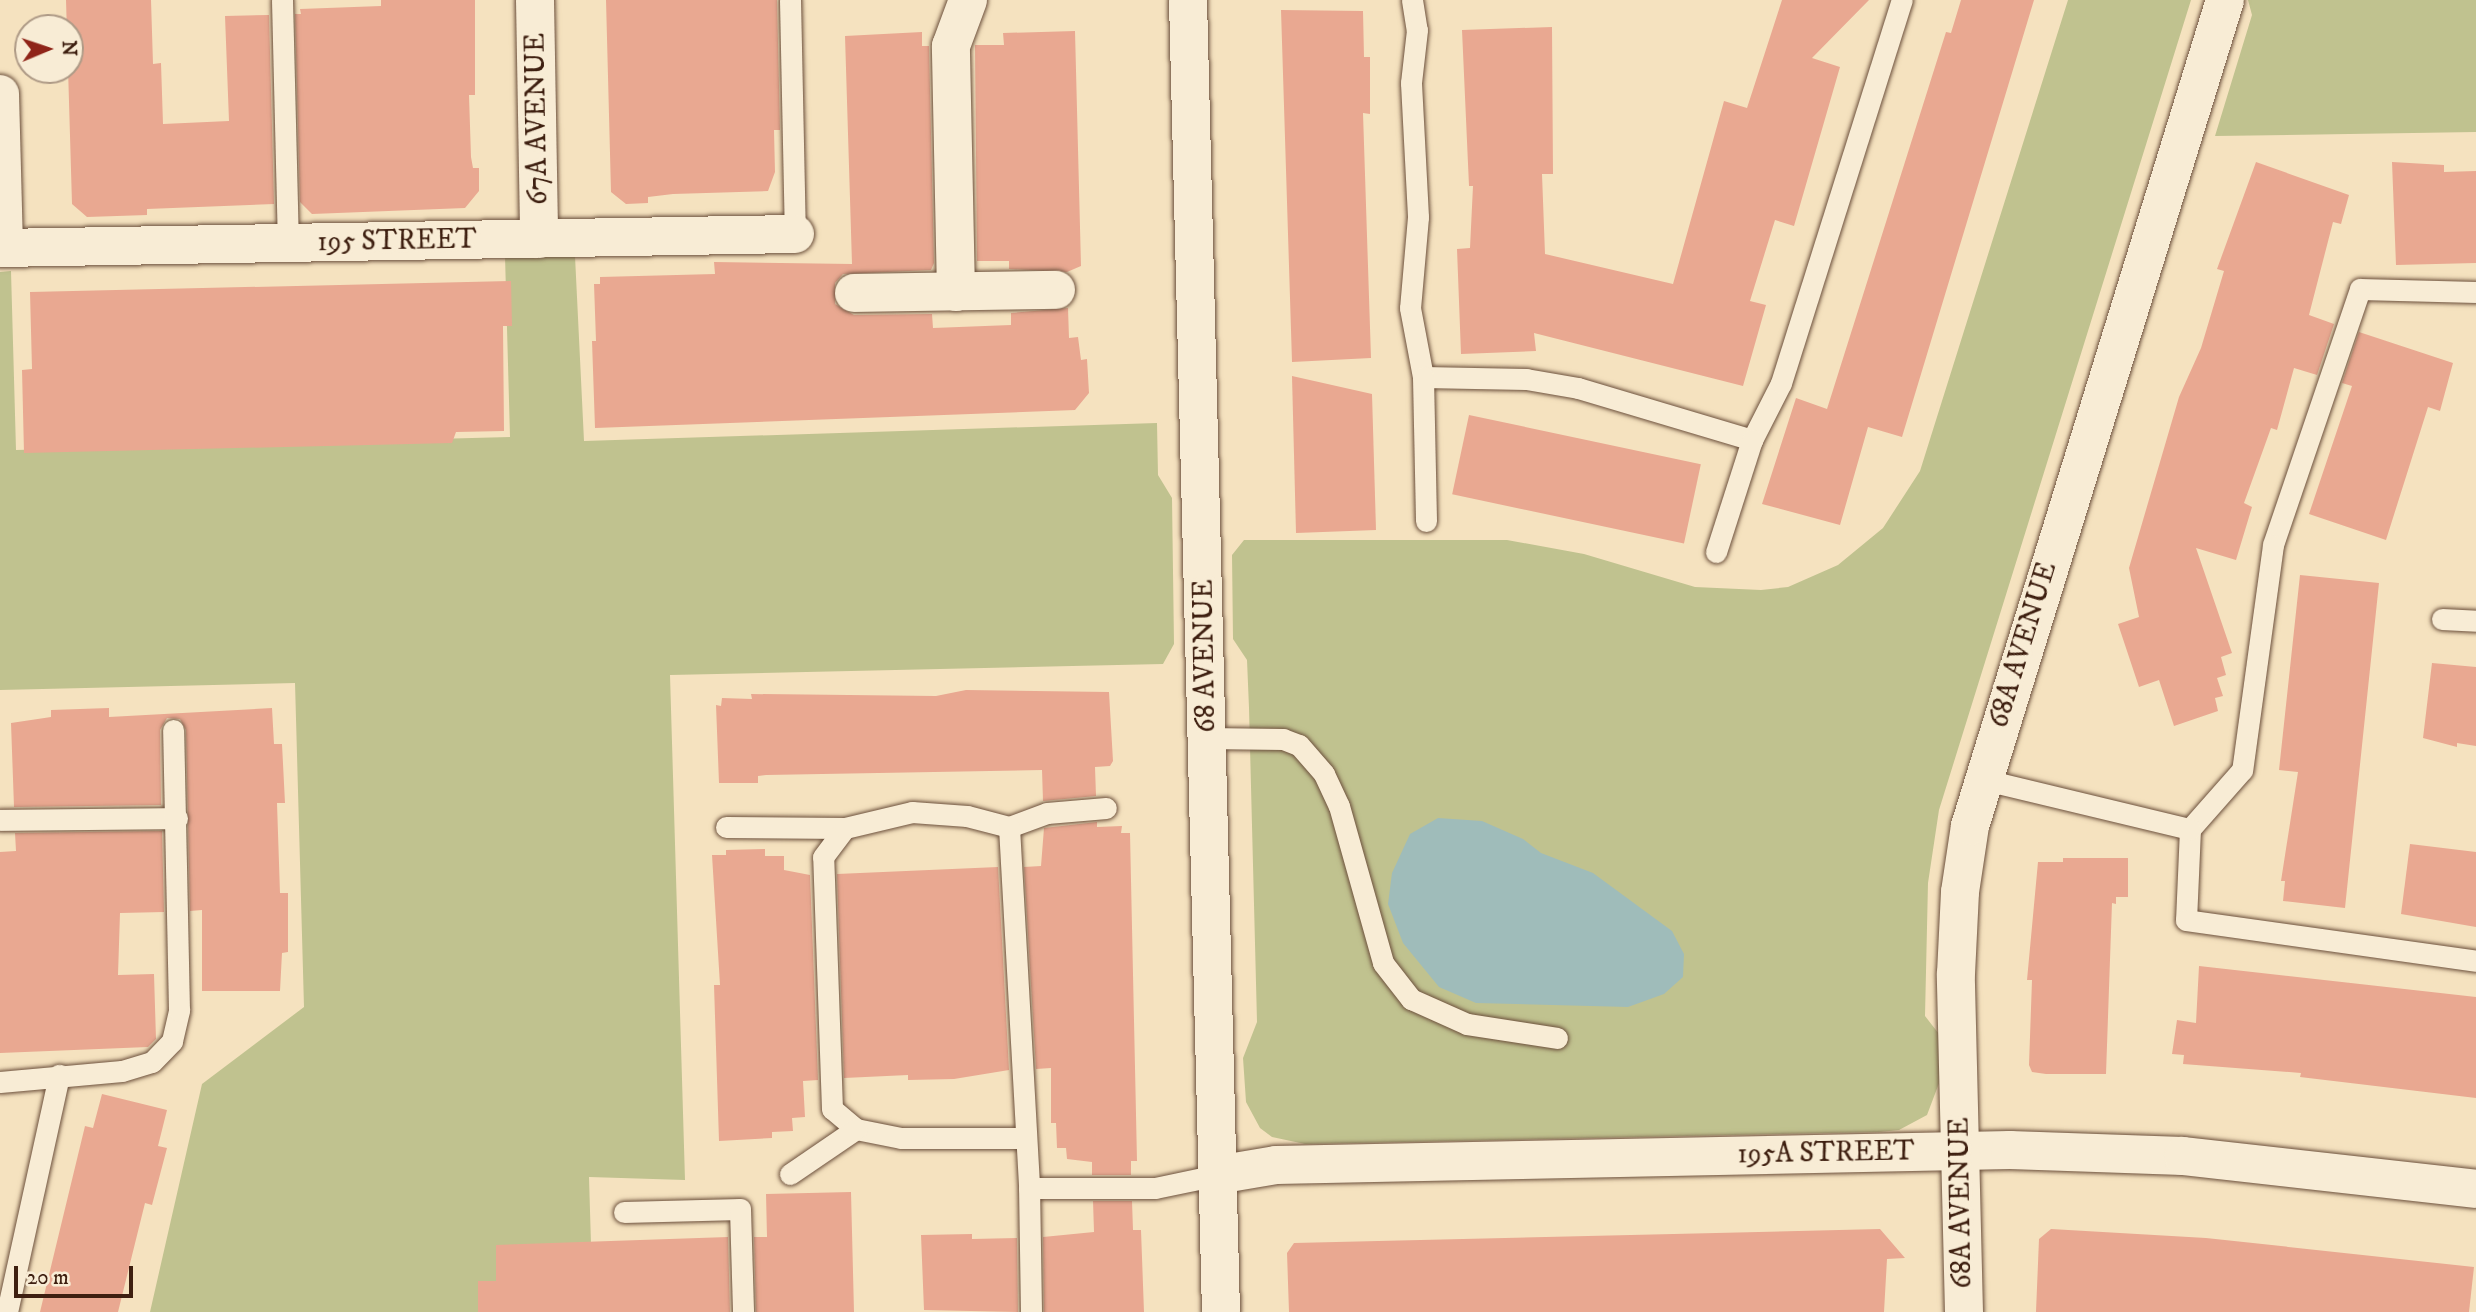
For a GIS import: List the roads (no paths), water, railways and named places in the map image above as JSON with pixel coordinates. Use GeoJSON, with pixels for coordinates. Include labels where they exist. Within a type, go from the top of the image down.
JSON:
{"type":"FeatureCollection","features":[{"type":"Feature","properties":{"kind":"street","name":"67A AVENUE"},"geometry":{"type":"LineString","coordinates":[[535,0],[539,239]]}},
{"type":"Feature","properties":{"kind":"street"},"geometry":{"type":"LineString","coordinates":[[956,292],[951,46],[968,0]]}},
{"type":"Feature","properties":{"kind":"street","name":"68 AVENUE"},"geometry":{"type":"LineString","coordinates":[[1188,0],[1221,1312]]}},
{"type":"Feature","properties":{"kind":"street","name":"68A AVENUE"},"geometry":{"type":"LineString","coordinates":[[1964,1312],[1956,974],[1959,892],[1981,779],[2225,0]]}},
{"type":"Feature","properties":{"kind":"street"},"geometry":{"type":"LineString","coordinates":[[0,94],[2,248]]}},
{"type":"Feature","properties":{"kind":"street","name":"195 STREET"},"geometry":{"type":"LineString","coordinates":[[2,248],[794,234]]}},
{"type":"Feature","properties":{"kind":"street"},"geometry":{"type":"LineString","coordinates":[[854,293],[1056,290]]}},
{"type":"Feature","properties":{"kind":"street","name":"195A STREET"},"geometry":{"type":"LineString","coordinates":[[1217,1175],[1276,1165],[1960,1151],[2183,1156],[2476,1189]]}},
{"type":"Feature","properties":{"kind":"lane"},"geometry":{"type":"LineString","coordinates":[[282,0],[288,243]]}},
{"type":"Feature","properties":{"kind":"lane"},"geometry":{"type":"LineString","coordinates":[[790,0],[794,234]]}},
{"type":"Feature","properties":{"kind":"lane"},"geometry":{"type":"LineString","coordinates":[[1412,0],[1417,30],[1411,83],[1418,217],[1410,308],[1423,377],[1426,522]]}},
{"type":"Feature","properties":{"kind":"lane"},"geometry":{"type":"LineString","coordinates":[[1716,552],[1752,440],[1781,383],[1902,0]]}},
{"type":"Feature","properties":{"kind":"lane"},"geometry":{"type":"LineString","coordinates":[[2476,292],[2360,289],[2273,545],[2242,770],[2190,829],[2186,920],[2476,961]]}},
{"type":"Feature","properties":{"kind":"lane"},"geometry":{"type":"LineString","coordinates":[[1423,377],[1526,379],[1578,388],[1752,440]]}},
{"type":"Feature","properties":{"kind":"lane"},"geometry":{"type":"LineString","coordinates":[[2442,620],[2476,621]]}},
{"type":"Feature","properties":{"kind":"lane"},"geometry":{"type":"LineString","coordinates":[[0,1082],[122,1071],[152,1062],[172,1041],[179,1010],[177,818],[173,730]]}},
{"type":"Feature","properties":{"kind":"lane"},"geometry":{"type":"LineString","coordinates":[[1206,738],[1283,739],[1299,745],[1324,774],[1339,806],[1383,963],[1411,999],[1467,1024],[1557,1038]]}},
{"type":"Feature","properties":{"kind":"lane"},"geometry":{"type":"LineString","coordinates":[[1981,779],[2190,829]]}},
{"type":"Feature","properties":{"kind":"lane"},"geometry":{"type":"LineString","coordinates":[[726,827],[845,828],[912,812],[967,816],[1009,827],[1047,813],[1106,808]]}},
{"type":"Feature","properties":{"kind":"lane"},"geometry":{"type":"LineString","coordinates":[[0,820],[177,818]]}},
{"type":"Feature","properties":{"kind":"lane"},"geometry":{"type":"LineString","coordinates":[[1009,827],[1029,1188],[1031,1312]]}},
{"type":"Feature","properties":{"kind":"lane"},"geometry":{"type":"LineString","coordinates":[[845,828],[823,857],[832,1109],[856,1129],[901,1138],[1026,1138]]}},
{"type":"Feature","properties":{"kind":"lane"},"geometry":{"type":"LineString","coordinates":[[7,1312],[59,1075]]}},
{"type":"Feature","properties":{"kind":"lane"},"geometry":{"type":"LineString","coordinates":[[790,1174],[856,1129]]}},
{"type":"Feature","properties":{"kind":"lane"},"geometry":{"type":"LineString","coordinates":[[1029,1188],[1155,1188],[1217,1175]]}},
{"type":"Feature","properties":{"kind":"lane"},"geometry":{"type":"LineString","coordinates":[[624,1212],[740,1209],[743,1312]]}},
{"type":"Feature","properties":{"kind":"water"},"geometry":{"type":"Polygon","coordinates":[[[1438,818],[1482,821],[1523,839],[1541,853],[1593,873],[1672,931],[1684,954],[1683,977],[1664,994],[1628,1007],[1476,1003],[1439,987],[1403,943],[1388,904],[1392,873],[1410,834],[1438,818]]]}}]}
